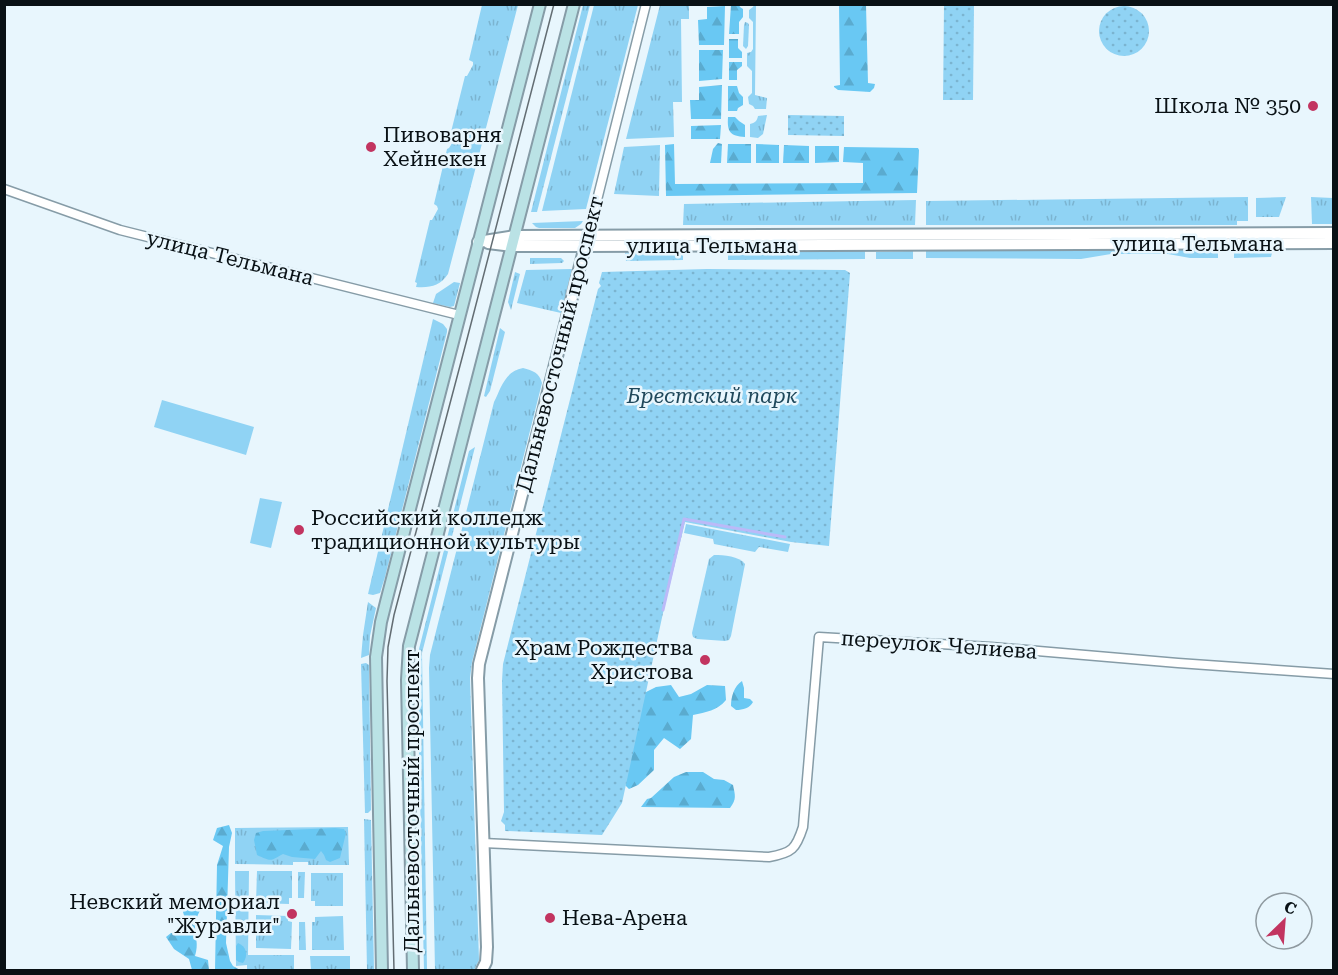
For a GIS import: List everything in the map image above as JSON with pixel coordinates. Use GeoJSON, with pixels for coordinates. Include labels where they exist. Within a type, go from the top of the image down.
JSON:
{"type":"FeatureCollection","features":[{"type":"Feature","properties":{"kind":"main road","name":"Дальневосточный проспект"},"geometry":{"type":"LineString","coordinates":[[382,970],[376,657],[378,639],[383,612],[540,4]]}},
{"type":"Feature","properties":{"kind":"main road","name":"Дальневосточный проспект"},"geometry":{"type":"LineString","coordinates":[[413,970],[407,680],[409,646],[574,4]]}},
{"type":"Feature","properties":{"kind":"street","name":"Дальневосточный проспект"},"geometry":{"type":"LineString","coordinates":[[482,970],[486,962],[487,947],[479,664],[646,4]]}},
{"type":"Feature","properties":{"kind":"street","name":"улица Тельмана"},"geometry":{"type":"LineString","coordinates":[[4,189],[120,230],[459,315]]}},
{"type":"Feature","properties":{"kind":"street","name":"улица Тельмана"},"geometry":{"type":"LineString","coordinates":[[586,241],[1334,233]]}},
{"type":"Feature","properties":{"kind":"street","name":"улица Тельмана"},"geometry":{"type":"LineString","coordinates":[[478,242],[1334,243]]}},
{"type":"Feature","properties":{"kind":"street","name":"переулок Челиева"},"geometry":{"type":"LineString","coordinates":[[483,843],[769,857],[783,855],[793,849],[803,827],[819,637],[991,647],[1334,674]]}},
{"type":"Feature","properties":{"kind":"green space"},"geometry":{"type":"Polygon","coordinates":[[[482,5],[518,5],[448,274],[434,285],[416,287],[415,282],[430,220],[438,209],[434,204],[447,149],[456,137],[451,132],[465,76],[473,65],[473,62],[469,60],[482,5]]]}},
{"type":"Feature","properties":{"kind":"green space"},"geometry":{"type":"Polygon","coordinates":[[[583,5],[590,5],[537,212],[531,212],[583,5]]]}},
{"type":"Feature","properties":{"kind":"green space"},"geometry":{"type":"Polygon","coordinates":[[[594,5],[638,5],[586,209],[542,211],[594,5]]]}},
{"type":"Feature","properties":{"kind":"green space"},"geometry":{"type":"Polygon","coordinates":[[[660,5],[689,5],[689,19],[681,19],[682,102],[673,102],[674,137],[626,139],[660,5]]]}},
{"type":"Feature","properties":{"kind":"green space"},"geometry":{"type":"Polygon","coordinates":[[[731,5],[739,5],[743,9],[743,17],[739,22],[739,34],[729,34],[731,5]]]}},
{"type":"Feature","properties":{"kind":"green space"},"geometry":{"type":"Polygon","coordinates":[[[756,5],[755,95],[767,98],[766,109],[755,109],[749,104],[748,97],[752,93],[752,71],[747,66],[747,53],[753,49],[753,22],[749,18],[749,10],[756,5]]]}},
{"type":"Feature","properties":{"kind":"green space"},"geometry":{"type":"Polygon","coordinates":[[[839,5],[866,5],[868,83],[875,84],[870,92],[838,90],[834,87],[840,85],[839,5]]]}},
{"type":"Feature","properties":{"kind":"green space"},"geometry":{"type":"Polygon","coordinates":[[[944,5],[974,5],[973,100],[943,100],[944,5]]]}},
{"type":"Feature","properties":{"kind":"green space"},"geometry":{"type":"Polygon","coordinates":[[[725,6],[724,45],[699,45],[698,20],[707,19],[707,7],[725,6]]]}},
{"type":"Feature","properties":{"kind":"green space"},"geometry":{"type":"Polygon","coordinates":[[[1124,6],[1142,13],[1149,31],[1142,49],[1124,56],[1106,49],[1099,31],[1106,13],[1124,6]]]}},
{"type":"Feature","properties":{"kind":"green space"},"geometry":{"type":"Polygon","coordinates":[[[745,22],[749,25],[746,49],[743,46],[745,22]]]}},
{"type":"Feature","properties":{"kind":"green space"},"geometry":{"type":"Polygon","coordinates":[[[729,39],[738,39],[738,48],[742,52],[742,58],[729,58],[729,39]]]}},
{"type":"Feature","properties":{"kind":"green space"},"geometry":{"type":"Polygon","coordinates":[[[699,50],[723,50],[722,79],[699,81],[699,50]]]}},
{"type":"Feature","properties":{"kind":"green space"},"geometry":{"type":"Polygon","coordinates":[[[729,62],[742,62],[742,66],[737,70],[737,80],[729,80],[729,62]]]}},
{"type":"Feature","properties":{"kind":"green space"},"geometry":{"type":"Polygon","coordinates":[[[722,85],[721,119],[691,119],[690,100],[699,100],[699,87],[722,85]]]}},
{"type":"Feature","properties":{"kind":"green space"},"geometry":{"type":"Polygon","coordinates":[[[728,86],[737,86],[743,97],[743,105],[737,111],[728,111],[728,86]]]}},
{"type":"Feature","properties":{"kind":"green space"},"geometry":{"type":"Polygon","coordinates":[[[767,115],[763,134],[758,138],[750,137],[750,124],[756,122],[758,116],[767,115]]]}},
{"type":"Feature","properties":{"kind":"green space"},"geometry":{"type":"Polygon","coordinates":[[[788,115],[844,116],[844,136],[788,135],[788,115]]]}},
{"type":"Feature","properties":{"kind":"green space"},"geometry":{"type":"Polygon","coordinates":[[[728,117],[735,117],[745,125],[745,137],[736,136],[731,132],[728,117]]]}},
{"type":"Feature","properties":{"kind":"green space"},"geometry":{"type":"Polygon","coordinates":[[[721,125],[720,139],[691,139],[691,126],[721,125]]]}},
{"type":"Feature","properties":{"kind":"green space"},"geometry":{"type":"Polygon","coordinates":[[[718,143],[722,144],[721,163],[710,163],[713,149],[718,143]]]}},
{"type":"Feature","properties":{"kind":"green space"},"geometry":{"type":"Polygon","coordinates":[[[674,144],[675,184],[863,183],[863,163],[843,162],[844,147],[918,148],[917,193],[666,196],[665,145],[674,144]]]}},
{"type":"Feature","properties":{"kind":"green space"},"geometry":{"type":"Polygon","coordinates":[[[728,144],[751,144],[751,163],[727,163],[728,144]]]}},
{"type":"Feature","properties":{"kind":"green space"},"geometry":{"type":"Polygon","coordinates":[[[756,144],[779,145],[779,163],[756,163],[756,144]]]}},
{"type":"Feature","properties":{"kind":"green space"},"geometry":{"type":"Polygon","coordinates":[[[660,145],[659,196],[614,194],[624,147],[660,145]]]}},
{"type":"Feature","properties":{"kind":"green space"},"geometry":{"type":"Polygon","coordinates":[[[784,145],[809,146],[809,163],[783,163],[784,145]]]}},
{"type":"Feature","properties":{"kind":"green space"},"geometry":{"type":"Polygon","coordinates":[[[815,146],[839,146],[839,162],[815,163],[815,146]]]}},
{"type":"Feature","properties":{"kind":"green space"},"geometry":{"type":"Polygon","coordinates":[[[1248,197],[1248,221],[1237,221],[1237,225],[926,225],[926,201],[1248,197]]]}},
{"type":"Feature","properties":{"kind":"green space"},"geometry":{"type":"Polygon","coordinates":[[[1286,197],[1279,217],[1256,217],[1256,198],[1286,197]]]}},
{"type":"Feature","properties":{"kind":"green space"},"geometry":{"type":"Polygon","coordinates":[[[1311,197],[1333,198],[1333,224],[1312,224],[1311,197]]]}},
{"type":"Feature","properties":{"kind":"green space"},"geometry":{"type":"Polygon","coordinates":[[[916,200],[915,225],[683,225],[684,204],[916,200]]]}},
{"type":"Feature","properties":{"kind":"green space"},"geometry":{"type":"Polygon","coordinates":[[[583,221],[575,228],[539,228],[532,223],[583,221]]]}},
{"type":"Feature","properties":{"kind":"green space"},"geometry":{"type":"Polygon","coordinates":[[[1218,249],[1218,258],[1190,258],[1168,254],[1111,254],[1081,259],[926,258],[926,251],[1218,249]]]}},
{"type":"Feature","properties":{"kind":"green space"},"geometry":{"type":"Polygon","coordinates":[[[1273,249],[1271,257],[1234,258],[1234,250],[1273,249]]]}},
{"type":"Feature","properties":{"kind":"green space"},"geometry":{"type":"Polygon","coordinates":[[[865,251],[865,259],[728,260],[728,252],[865,251]]]}},
{"type":"Feature","properties":{"kind":"green space"},"geometry":{"type":"Polygon","coordinates":[[[913,251],[913,259],[876,259],[876,252],[913,251]]]}},
{"type":"Feature","properties":{"kind":"green space"},"geometry":{"type":"Polygon","coordinates":[[[625,252],[683,252],[683,260],[626,261],[625,252]]]}},
{"type":"Feature","properties":{"kind":"green space"},"geometry":{"type":"Polygon","coordinates":[[[530,258],[561,258],[564,261],[562,263],[530,264],[530,258]]]}},
{"type":"Feature","properties":{"kind":"green space"},"geometry":{"type":"Polygon","coordinates":[[[572,269],[561,313],[517,303],[526,270],[572,269]]]}},
{"type":"Feature","properties":{"kind":"green space","name":"Брестский парк"},"geometry":{"type":"Polygon","coordinates":[[[707,269],[845,270],[850,273],[829,546],[791,542],[685,522],[622,803],[602,835],[505,831],[505,825],[501,821],[504,812],[503,664],[598,289],[601,286],[599,283],[602,272],[707,269]]]}},
{"type":"Feature","properties":{"kind":"green space"},"geometry":{"type":"Polygon","coordinates":[[[515,272],[520,274],[511,310],[508,302],[515,272]]]}},
{"type":"Feature","properties":{"kind":"green space"},"geometry":{"type":"Polygon","coordinates":[[[454,282],[460,283],[454,306],[433,303],[436,294],[454,282]]]}},
{"type":"Feature","properties":{"kind":"green space"},"geometry":{"type":"Polygon","coordinates":[[[433,319],[443,324],[447,332],[385,577],[380,593],[368,594],[433,319]]]}},
{"type":"Feature","properties":{"kind":"green space"},"geometry":{"type":"Polygon","coordinates":[[[500,328],[505,332],[490,391],[486,397],[484,396],[500,328]]]}},
{"type":"Feature","properties":{"kind":"green space"},"geometry":{"type":"Polygon","coordinates":[[[523,368],[537,374],[542,383],[472,662],[470,678],[479,960],[474,970],[435,970],[430,655],[494,402],[508,376],[523,368]]]}},
{"type":"Feature","properties":{"kind":"green space"},"geometry":{"type":"Polygon","coordinates":[[[162,400],[254,427],[246,455],[154,427],[162,400]]]}},
{"type":"Feature","properties":{"kind":"green space"},"geometry":{"type":"Polygon","coordinates":[[[475,447],[422,653],[427,970],[424,970],[418,653],[469,451],[475,447]]]}},
{"type":"Feature","properties":{"kind":"green space"},"geometry":{"type":"Polygon","coordinates":[[[260,498],[282,502],[271,548],[250,543],[260,498]]]}},
{"type":"Feature","properties":{"kind":"green space"},"geometry":{"type":"Polygon","coordinates":[[[686,524],[790,544],[788,552],[759,547],[755,552],[714,544],[713,539],[684,533],[686,524]]]}},
{"type":"Feature","properties":{"kind":"green space"},"geometry":{"type":"Polygon","coordinates":[[[714,555],[735,558],[745,564],[731,636],[725,641],[697,639],[692,633],[709,559],[714,555]]]}},
{"type":"Feature","properties":{"kind":"green space"},"geometry":{"type":"Polygon","coordinates":[[[368,602],[376,608],[370,636],[369,655],[361,658],[363,635],[368,602]]]}},
{"type":"Feature","properties":{"kind":"green space"},"geometry":{"type":"Polygon","coordinates":[[[361,664],[369,665],[371,810],[368,813],[365,813],[361,664]]]}},
{"type":"Feature","properties":{"kind":"green space"},"geometry":{"type":"Polygon","coordinates":[[[742,681],[744,698],[753,702],[746,708],[736,710],[731,706],[732,699],[735,689],[742,681]]]}},
{"type":"Feature","properties":{"kind":"green space"},"geometry":{"type":"Polygon","coordinates":[[[671,685],[679,697],[691,694],[707,685],[725,686],[726,700],[715,709],[693,715],[691,739],[680,749],[664,738],[654,750],[654,770],[638,785],[629,789],[622,782],[642,694],[656,687],[671,685]]]}},
{"type":"Feature","properties":{"kind":"green space"},"geometry":{"type":"Polygon","coordinates":[[[686,772],[703,772],[714,779],[724,780],[733,785],[735,799],[730,808],[641,807],[647,799],[674,777],[686,772]]]}},
{"type":"Feature","properties":{"kind":"green space"},"geometry":{"type":"Polygon","coordinates":[[[364,819],[371,820],[374,970],[367,970],[364,819]]]}},
{"type":"Feature","properties":{"kind":"green space"},"geometry":{"type":"Polygon","coordinates":[[[229,825],[232,833],[229,847],[226,943],[230,961],[240,970],[215,970],[217,865],[223,846],[213,840],[217,828],[229,825]]]}},
{"type":"Feature","properties":{"kind":"green space"},"geometry":{"type":"Polygon","coordinates":[[[348,827],[349,865],[308,865],[308,862],[293,862],[293,865],[235,864],[235,828],[348,827]]]}},
{"type":"Feature","properties":{"kind":"green space"},"geometry":{"type":"Polygon","coordinates":[[[344,829],[346,833],[340,858],[330,862],[326,860],[321,851],[315,859],[283,854],[268,860],[257,855],[254,840],[256,833],[344,829]]]}},
{"type":"Feature","properties":{"kind":"green space"},"geometry":{"type":"Polygon","coordinates":[[[235,871],[249,871],[248,955],[294,955],[294,970],[247,970],[247,965],[236,966],[235,871]]]}},
{"type":"Feature","properties":{"kind":"green space"},"geometry":{"type":"Polygon","coordinates":[[[257,871],[292,871],[292,898],[289,898],[289,904],[256,903],[257,871]]]}},
{"type":"Feature","properties":{"kind":"green space"},"geometry":{"type":"Polygon","coordinates":[[[298,872],[305,872],[304,898],[298,898],[298,872]]]}},
{"type":"Feature","properties":{"kind":"green space"},"geometry":{"type":"Polygon","coordinates":[[[311,873],[343,873],[343,906],[315,906],[315,901],[311,901],[311,873]]]}},
{"type":"Feature","properties":{"kind":"green space"},"geometry":{"type":"Polygon","coordinates":[[[196,898],[208,899],[196,922],[195,956],[208,960],[209,970],[192,970],[189,959],[174,949],[166,937],[171,933],[184,934],[188,929],[183,912],[187,905],[196,898]]]}},
{"type":"Feature","properties":{"kind":"green space"},"geometry":{"type":"Polygon","coordinates":[[[256,915],[288,916],[288,921],[292,922],[291,949],[256,948],[256,915]]]}},
{"type":"Feature","properties":{"kind":"green space"},"geometry":{"type":"Polygon","coordinates":[[[343,916],[344,950],[312,950],[312,922],[315,922],[315,917],[343,916]]]}},
{"type":"Feature","properties":{"kind":"green space"},"geometry":{"type":"Polygon","coordinates":[[[299,922],[305,922],[306,950],[299,950],[299,922]]]}},
{"type":"Feature","properties":{"kind":"green space"},"geometry":{"type":"Polygon","coordinates":[[[238,943],[246,951],[243,963],[236,960],[238,943]]]}},
{"type":"Feature","properties":{"kind":"green space"},"geometry":{"type":"Polygon","coordinates":[[[310,956],[350,956],[350,970],[311,970],[310,956]]]}},
{"type":"Feature","properties":{"kind":"waterway"},"geometry":{"type":"LineString","coordinates":[[663,610],[684,519],[785,537]]}},
{"type":"Feature","properties":{"kind":"tram line"},"geometry":{"type":"LineString","coordinates":[[394,970],[388,647],[394,615],[554,4]]}},
{"type":"Feature","properties":{"kind":"place","name":"Школа № 350"},"geometry":{"type":"Point","coordinates":[1313,106]}},
{"type":"Feature","properties":{"kind":"place","name":"Пивоварня Хейнекен"},"geometry":{"type":"Point","coordinates":[371,147]}},
{"type":"Feature","properties":{"kind":"place","name":"Российский колледж традиционной культуры"},"geometry":{"type":"Point","coordinates":[299,530]}},
{"type":"Feature","properties":{"kind":"place","name":"Храм Рождества Христова"},"geometry":{"type":"Point","coordinates":[705,660]}},
{"type":"Feature","properties":{"kind":"place","name":"Невский мемориал \"Журавли\""},"geometry":{"type":"Point","coordinates":[292,914]}},
{"type":"Feature","properties":{"kind":"place","name":"Нева-Арена"},"geometry":{"type":"Point","coordinates":[550,918]}}]}
